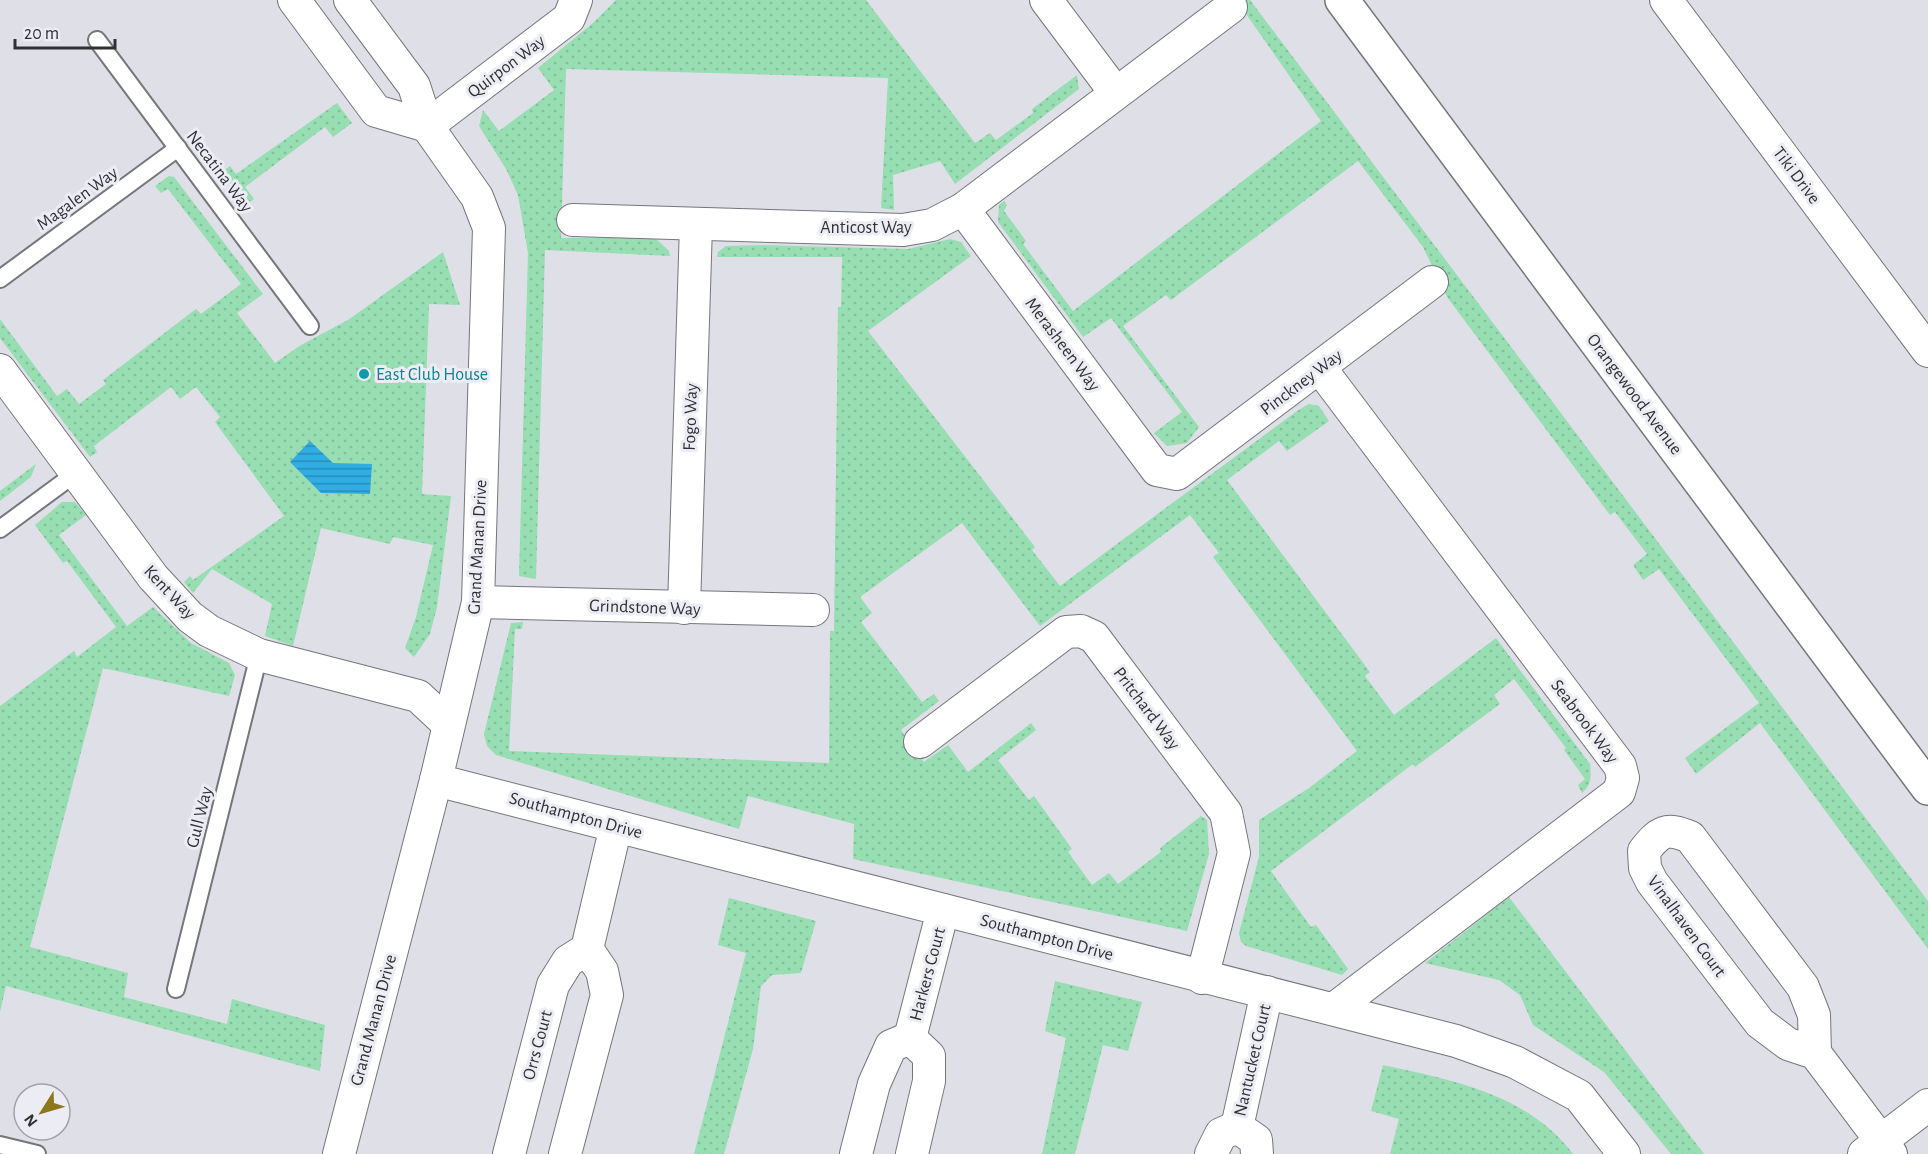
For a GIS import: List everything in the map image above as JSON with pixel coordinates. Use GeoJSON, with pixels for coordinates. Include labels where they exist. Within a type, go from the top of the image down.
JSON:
{"type":"FeatureCollection","features":[{"type":"Feature","properties":{"kind":"street"},"geometry":{"type":"LineString","coordinates":[[294,0],[376,111],[427,126]]}},
{"type":"Feature","properties":{"kind":"street","name":"Grand Manan Drive"},"geometry":{"type":"LineString","coordinates":[[339,1154],[436,780],[478,602],[489,228],[477,197],[427,126],[414,86],[350,0]]}},
{"type":"Feature","properties":{"kind":"street","name":"Quirpon Way"},"geometry":{"type":"LineString","coordinates":[[427,126],[569,18],[576,0]]}},
{"type":"Feature","properties":{"kind":"street"},"geometry":{"type":"LineString","coordinates":[[1046,0],[1115,92]]}},
{"type":"Feature","properties":{"kind":"street","name":"Orangewood Avenue"},"geometry":{"type":"LineString","coordinates":[[1342,0],[1928,788]]}},
{"type":"Feature","properties":{"kind":"street","name":"Tiki Drive"},"geometry":{"type":"LineString","coordinates":[[1665,0],[1928,351]]}},
{"type":"Feature","properties":{"kind":"street","name":"Anticost Way"},"geometry":{"type":"LineString","coordinates":[[573,220],[903,230],[932,225],[963,210],[1115,92],[1231,7]]}},
{"type":"Feature","properties":{"kind":"street","name":"Merasheen Way"},"geometry":{"type":"LineString","coordinates":[[963,210],[1157,470],[1167,473]]}},
{"type":"Feature","properties":{"kind":"street","name":"Fogo Way"},"geometry":{"type":"LineString","coordinates":[[684,608],[696,225]]}},
{"type":"Feature","properties":{"kind":"street","name":"Pinckney Way"},"geometry":{"type":"LineString","coordinates":[[1167,473],[1177,474],[1432,282]]}},
{"type":"Feature","properties":{"kind":"street","name":"Seabrook Way"},"geometry":{"type":"LineString","coordinates":[[1320,368],[1620,766],[1623,778],[1619,792],[1334,1009]]}},
{"type":"Feature","properties":{"kind":"street","name":"Kent Way"},"geometry":{"type":"LineString","coordinates":[[0,370],[172,600],[209,631],[259,655],[418,696],[448,724]]}},
{"type":"Feature","properties":{"kind":"street","name":"Grindstone Way"},"geometry":{"type":"LineString","coordinates":[[478,602],[813,610]]}},
{"type":"Feature","properties":{"kind":"street","name":"Pritchard Way"},"geometry":{"type":"LineString","coordinates":[[921,742],[1066,632],[1081,631],[1095,637],[1226,813],[1234,853],[1202,978]]}},
{"type":"Feature","properties":{"kind":"street","name":"Southampton Drive"},"geometry":{"type":"LineString","coordinates":[[436,780],[1202,978],[1267,992],[1456,1041],[1515,1062],[1579,1096],[1624,1154]]}},
{"type":"Feature","properties":{"kind":"street"},"geometry":{"type":"LineString","coordinates":[[565,1154],[607,995],[602,971],[587,949],[616,826]]}},
{"type":"Feature","properties":{"kind":"street","name":"Vinalhaven Court"},"geometry":{"type":"LineString","coordinates":[[1674,830],[1690,837],[1803,987],[1814,1016],[1815,1053],[1788,1044],[1760,1023],[1652,882],[1645,868],[1644,851],[1657,834],[1674,830]]}},
{"type":"Feature","properties":{"kind":"street","name":"Harkers Court"},"geometry":{"type":"LineString","coordinates":[[910,1038],[944,910]]}},
{"type":"Feature","properties":{"kind":"street","name":"Orrs Court"},"geometry":{"type":"LineString","coordinates":[[509,1154],[553,985],[568,961],[587,949]]}},
{"type":"Feature","properties":{"kind":"street","name":"Nantucket Court"},"geometry":{"type":"LineString","coordinates":[[1237,1127],[1267,992]]}},
{"type":"Feature","properties":{"kind":"street","name":"Harkers Court"},"geometry":{"type":"LineString","coordinates":[[856,1154],[874,1084],[891,1046],[910,1038]]}},
{"type":"Feature","properties":{"kind":"street","name":"Harkers Court"},"geometry":{"type":"LineString","coordinates":[[910,1038],[929,1056],[929,1081],[912,1154]]}},
{"type":"Feature","properties":{"kind":"street"},"geometry":{"type":"LineString","coordinates":[[1815,1053],[1878,1150],[1928,1105]]}},
{"type":"Feature","properties":{"kind":"street","name":"Nantucket Court"},"geometry":{"type":"LineString","coordinates":[[1211,1154],[1221,1134],[1237,1127]]}},
{"type":"Feature","properties":{"kind":"street","name":"Nantucket Court"},"geometry":{"type":"LineString","coordinates":[[1237,1127],[1256,1140],[1257,1154]]}},
{"type":"Feature","properties":{"kind":"lane","name":"Necatina Way"},"geometry":{"type":"LineString","coordinates":[[97,40],[310,326]]}},
{"type":"Feature","properties":{"kind":"lane","name":"Magalen Way"},"geometry":{"type":"LineString","coordinates":[[0,279],[178,148]]}},
{"type":"Feature","properties":{"kind":"lane"},"geometry":{"type":"LineString","coordinates":[[0,529],[76,473]]}},
{"type":"Feature","properties":{"kind":"lane","name":"Gull Way"},"geometry":{"type":"LineString","coordinates":[[176,989],[259,655]]}},
{"type":"Feature","properties":{"kind":"lane"},"geometry":{"type":"LineString","coordinates":[[0,1145],[37,1154]]}},
{"type":"Feature","properties":{"kind":"green space"},"geometry":{"type":"Polygon","coordinates":[[[616,0],[866,0],[975,143],[990,133],[996,140],[1033,113],[1032,109],[1077,75],[1079,89],[955,184],[940,161],[893,175],[894,210],[881,208],[888,78],[566,69],[561,238],[655,238],[669,251],[670,256],[545,250],[536,579],[519,576],[528,253],[518,195],[506,169],[479,126],[483,110],[499,131],[554,90],[538,68],[593,23],[616,0]]]}},
{"type":"Feature","properties":{"kind":"green space"},"geometry":{"type":"Polygon","coordinates":[[[1250,0],[1928,901],[1928,949],[1760,723],[1696,774],[1685,758],[1759,703],[1659,569],[1643,580],[1633,565],[1647,554],[1615,512],[1610,515],[1447,297],[1423,247],[1358,161],[1171,300],[1166,295],[1123,326],[1199,427],[1187,443],[1167,446],[1154,433],[1182,412],[1111,318],[1083,337],[998,222],[999,205],[1004,201],[1007,205],[1004,211],[1026,241],[1023,244],[1073,311],[1321,121],[1239,4],[1250,0]]]}},
{"type":"Feature","properties":{"kind":"green space"},"geometry":{"type":"Polygon","coordinates":[[[337,103],[352,123],[333,137],[325,127],[245,187],[254,199],[246,205],[221,172],[230,166],[236,174],[337,103]]]}},
{"type":"Feature","properties":{"kind":"green space"},"geometry":{"type":"Polygon","coordinates":[[[169,176],[174,177],[263,294],[237,313],[275,363],[301,345],[348,320],[443,252],[460,305],[429,304],[422,494],[451,496],[437,607],[430,634],[414,657],[405,648],[416,617],[433,545],[393,537],[390,544],[321,528],[293,646],[265,636],[272,604],[212,569],[193,593],[184,582],[190,576],[193,580],[284,516],[215,422],[220,417],[196,387],[180,399],[171,387],[94,446],[97,452],[90,457],[0,338],[0,319],[57,396],[67,389],[79,404],[106,384],[103,380],[196,309],[201,314],[241,284],[168,189],[161,193],[155,186],[169,176]]]}},
{"type":"Feature","properties":{"kind":"green space"},"geometry":{"type":"Polygon","coordinates":[[[950,239],[961,242],[971,256],[868,331],[1035,547],[1032,550],[1060,586],[1297,411],[1309,404],[1319,406],[1329,421],[1287,451],[1279,441],[1227,480],[1370,672],[1365,676],[1394,715],[1496,638],[1590,764],[1590,780],[1585,790],[1582,793],[1578,785],[1585,779],[1564,750],[1566,748],[1514,679],[1494,695],[1500,704],[1415,767],[1413,764],[1271,871],[1311,927],[1316,925],[1348,969],[1342,975],[1246,946],[1241,942],[1239,933],[1259,857],[1259,820],[1309,788],[1357,751],[1213,557],[1219,553],[1190,515],[1040,626],[962,523],[860,597],[872,613],[861,622],[922,702],[934,694],[939,701],[901,730],[924,762],[948,745],[968,772],[1031,723],[1036,730],[998,760],[1029,800],[1034,796],[1072,849],[1068,852],[1092,885],[1109,873],[1118,884],[1161,852],[1160,848],[1201,816],[1207,820],[1209,854],[1187,931],[853,859],[854,824],[748,796],[739,829],[496,755],[487,746],[484,734],[511,623],[523,622],[522,629],[515,629],[509,751],[829,763],[830,631],[834,631],[838,307],[841,307],[842,257],[717,257],[718,252],[726,246],[764,245],[908,249],[950,239]]]}},
{"type":"Feature","properties":{"kind":"green space"},"geometry":{"type":"Polygon","coordinates":[[[36,464],[31,477],[0,501],[0,491],[36,464]]]}},
{"type":"Feature","properties":{"kind":"green space"},"geometry":{"type":"Polygon","coordinates":[[[62,502],[75,502],[86,515],[59,535],[127,626],[153,607],[191,643],[229,663],[235,675],[229,696],[103,668],[30,947],[128,973],[124,997],[227,1024],[232,999],[325,1025],[320,1071],[6,986],[0,1012],[0,706],[74,651],[77,657],[116,627],[67,561],[63,563],[35,525],[62,502]]]}},
{"type":"Feature","properties":{"kind":"green space"},"geometry":{"type":"Polygon","coordinates":[[[1509,897],[1704,1154],[1671,1154],[1604,1072],[1533,1025],[1520,995],[1499,980],[1425,963],[1509,897]]]}},
{"type":"Feature","properties":{"kind":"green space"},"geometry":{"type":"Polygon","coordinates":[[[729,898],[816,921],[801,973],[772,975],[761,986],[753,1049],[724,1154],[694,1154],[746,953],[718,945],[729,898]]]}},
{"type":"Feature","properties":{"kind":"green space"},"geometry":{"type":"Polygon","coordinates":[[[1055,981],[1142,1002],[1128,1051],[1103,1045],[1075,1154],[1042,1154],[1066,1038],[1045,1031],[1055,981]]]}},
{"type":"Feature","properties":{"kind":"green space"},"geometry":{"type":"Polygon","coordinates":[[[1383,1065],[1462,1084],[1511,1103],[1534,1117],[1555,1134],[1573,1154],[1390,1154],[1399,1119],[1371,1111],[1383,1065]]]}},
{"type":"Feature","properties":{"kind":"water"},"geometry":{"type":"Polygon","coordinates":[[[310,441],[333,463],[372,464],[370,494],[321,493],[290,462],[310,441]]]}},
{"type":"Feature","properties":{"kind":"place","name":"East Club House"},"geometry":{"type":"Point","coordinates":[364,374]}}]}
